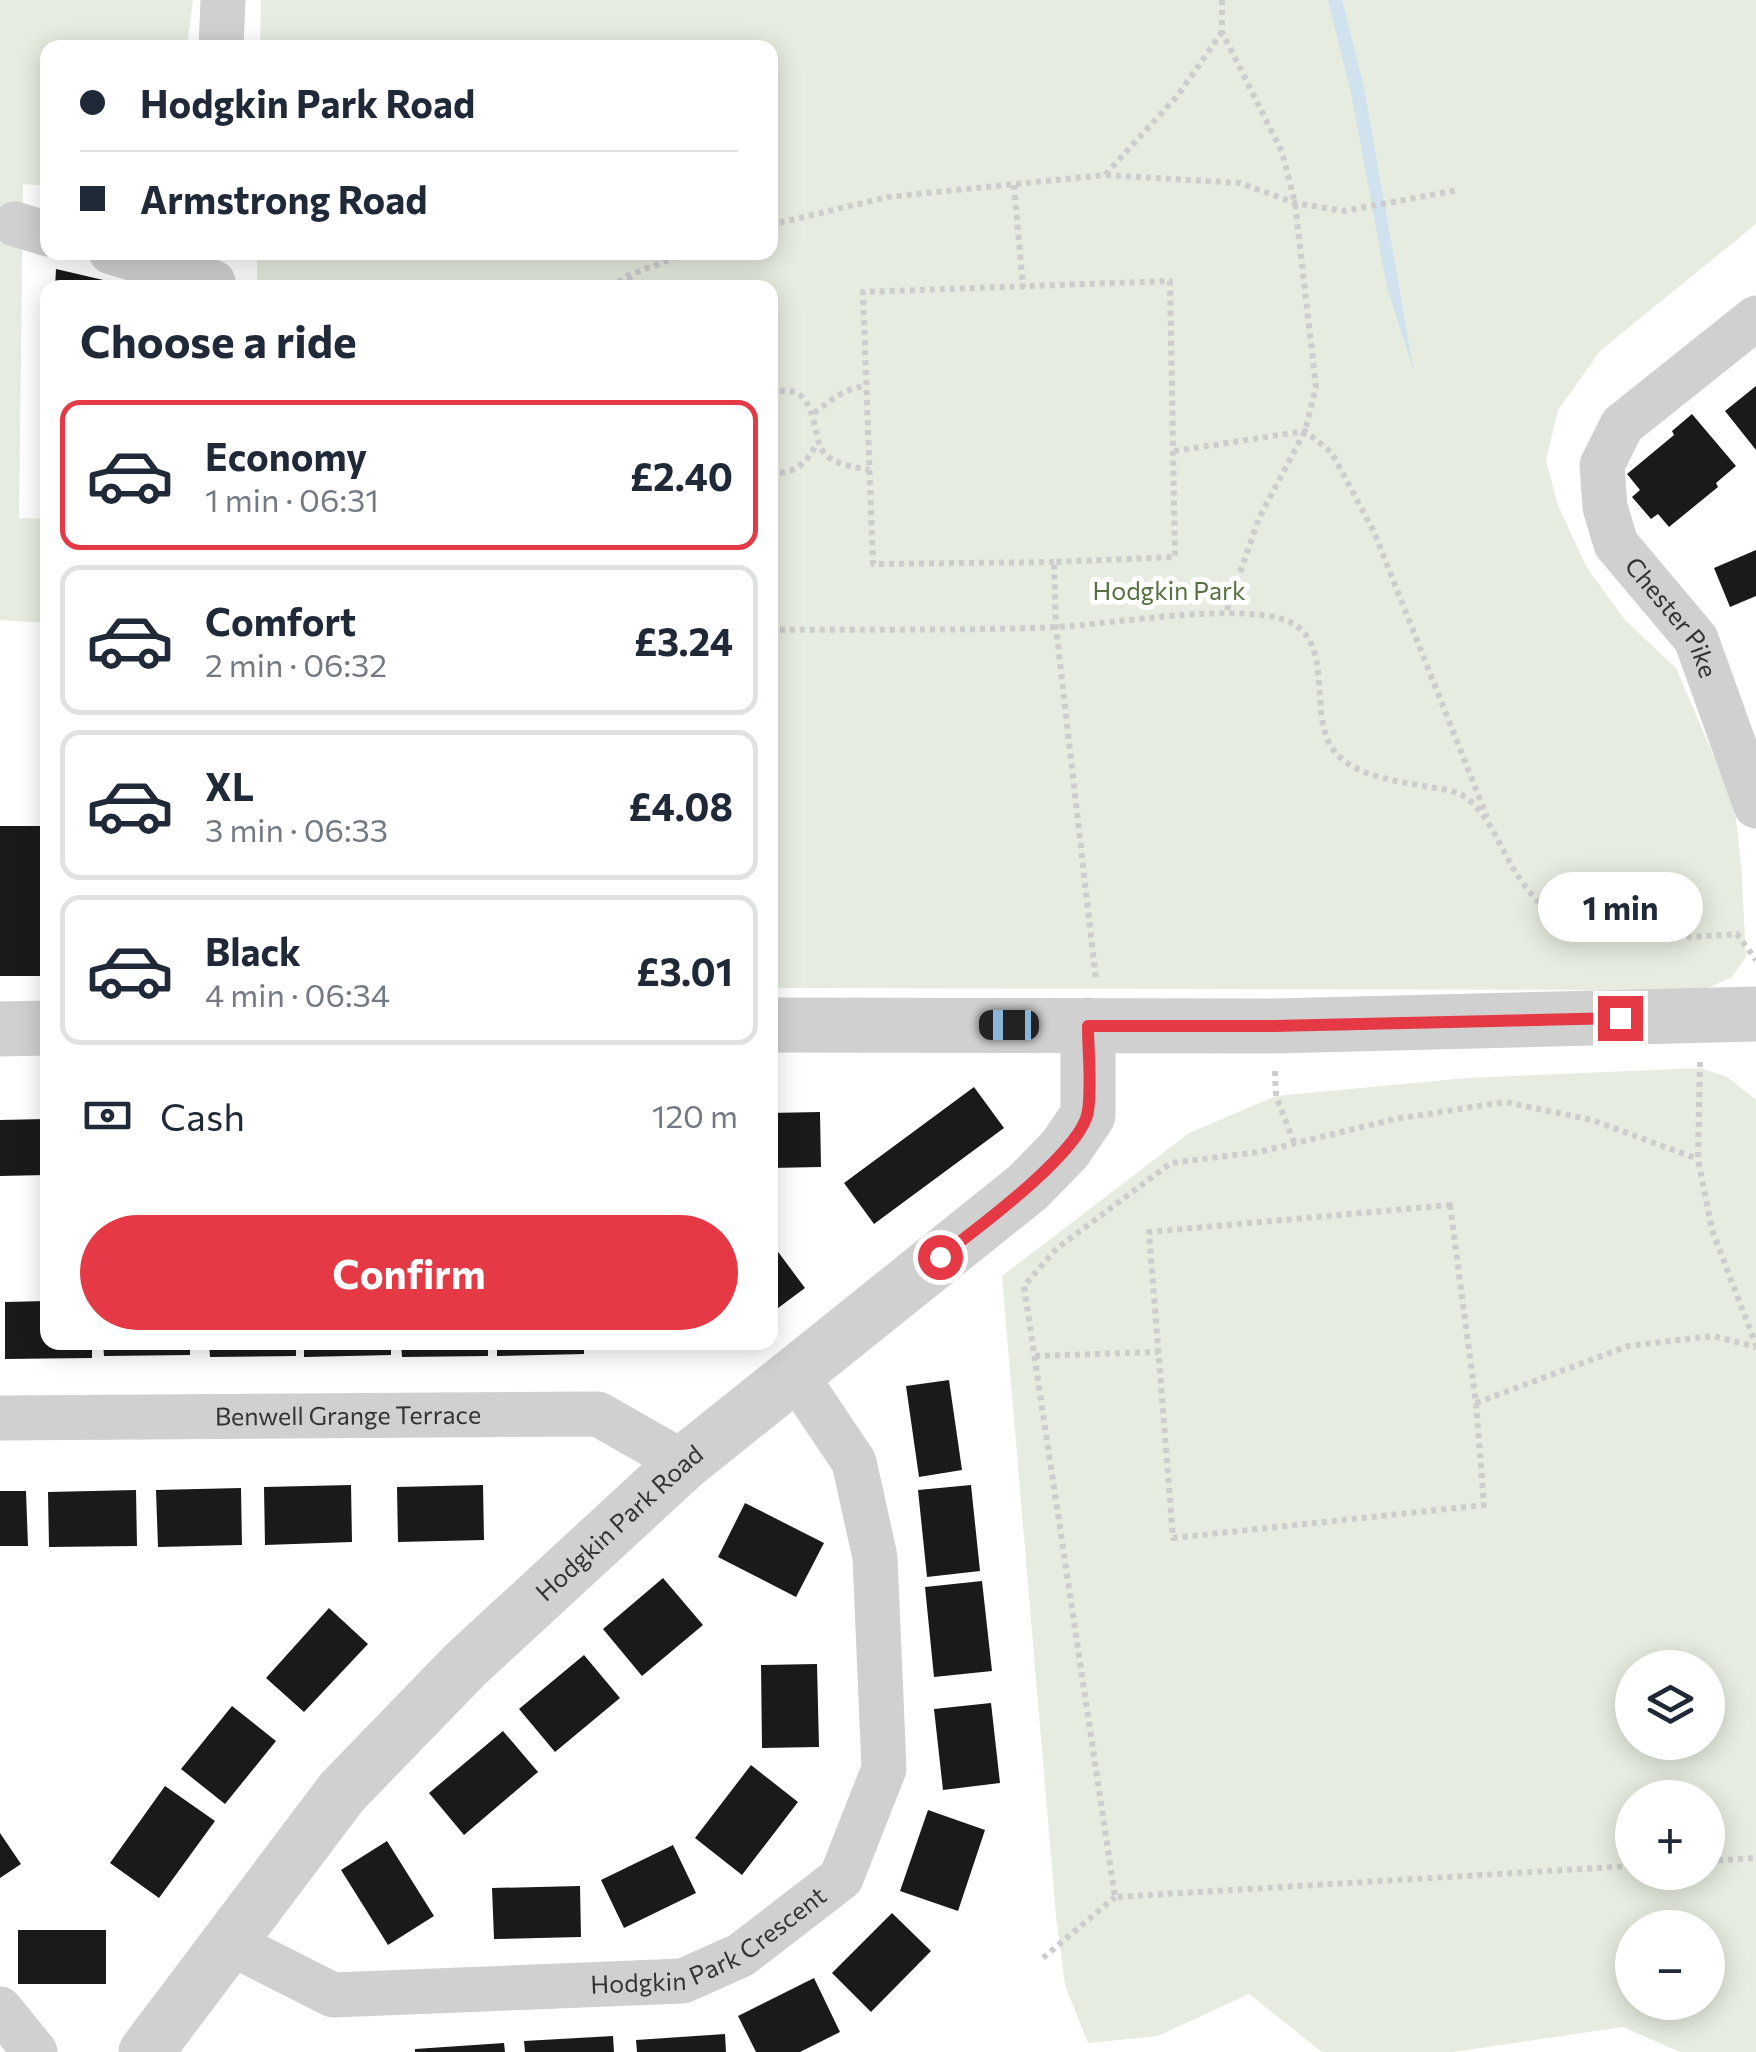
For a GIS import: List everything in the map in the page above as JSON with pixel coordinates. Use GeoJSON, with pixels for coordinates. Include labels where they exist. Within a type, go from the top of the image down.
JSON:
{"type":"FeatureCollection","features":[{"type":"Feature","properties":{"kind":"street"},"geometry":{"type":"LineString","coordinates":[[221,40],[223,0]]}},
{"type":"Feature","properties":{"kind":"street"},"geometry":{"type":"LineString","coordinates":[[148,260],[213,274]]}},
{"type":"Feature","properties":{"kind":"street","name":"Chester Pike"},"geometry":{"type":"LineString","coordinates":[[1756,318],[1622,425],[1602,466],[1605,508],[1616,544],[1696,639],[1756,806]]}},
{"type":"Feature","properties":{"kind":"street"},"geometry":{"type":"LineString","coordinates":[[778,1025],[1274,1026],[1756,1014]]}},
{"type":"Feature","properties":{"kind":"street","name":"Hodgkin Park Road"},"geometry":{"type":"LineString","coordinates":[[146,2052],[342,1792],[465,1665],[684,1462],[1028,1188],[1066,1149],[1088,1115],[1088,1026]]}},
{"type":"Feature","properties":{"kind":"street"},"geometry":{"type":"LineString","coordinates":[[0,1029],[40,1028]]}},
{"type":"Feature","properties":{"kind":"street","name":"Hodgkin Park Crescent"},"geometry":{"type":"LineString","coordinates":[[228,1942],[333,1996],[683,1981],[741,1955],[841,1878],[884,1769],[875,1557],[854,1462],[795,1374]]}},
{"type":"Feature","properties":{"kind":"street","name":"Benwell Grange Terrace"},"geometry":{"type":"LineString","coordinates":[[0,1418],[598,1414],[684,1462]]}},
{"type":"Feature","properties":{"kind":"street"},"geometry":{"type":"LineString","coordinates":[[0,2010],[35,2052]]}},
{"type":"Feature","properties":{"kind":"path"},"geometry":{"type":"LineString","coordinates":[[1222,0],[1222,32],[1282,152],[1295,203],[1316,387],[1305,431],[1260,518],[1226,613]]}},
{"type":"Feature","properties":{"kind":"path"},"geometry":{"type":"LineString","coordinates":[[1105,175],[1178,95],[1222,32]]}},
{"type":"Feature","properties":{"kind":"path"},"geometry":{"type":"LineString","coordinates":[[778,223],[888,197],[1105,175],[1240,183],[1295,203],[1344,211],[1458,190]]}},
{"type":"Feature","properties":{"kind":"path"},"geometry":{"type":"LineString","coordinates":[[1014,186],[1023,287]]}},
{"type":"Feature","properties":{"kind":"path"},"geometry":{"type":"LineString","coordinates":[[622,280],[669,260]]}},
{"type":"Feature","properties":{"kind":"path"},"geometry":{"type":"LineString","coordinates":[[628,276],[632,280]]}},
{"type":"Feature","properties":{"kind":"path"},"geometry":{"type":"LineString","coordinates":[[1170,282],[1176,557],[873,564],[863,292],[1023,287],[1170,282]]}},
{"type":"Feature","properties":{"kind":"path"},"geometry":{"type":"LineString","coordinates":[[814,413],[838,394],[866,386]]}},
{"type":"Feature","properties":{"kind":"path"},"geometry":{"type":"LineString","coordinates":[[778,392],[792,393],[806,402],[814,413],[824,454],[870,470]]}},
{"type":"Feature","properties":{"kind":"path"},"geometry":{"type":"LineString","coordinates":[[1174,450],[1305,431],[1332,453],[1374,532],[1491,829]]}},
{"type":"Feature","properties":{"kind":"path"},"geometry":{"type":"LineString","coordinates":[[778,472],[804,464],[818,442]]}},
{"type":"Feature","properties":{"kind":"path"},"geometry":{"type":"LineString","coordinates":[[1054,562],[1056,626],[1097,990],[1088,1026]]}},
{"type":"Feature","properties":{"kind":"path"},"geometry":{"type":"LineString","coordinates":[[778,630],[1056,626],[1226,613],[1291,622],[1308,638],[1315,656],[1322,723],[1331,748],[1353,768],[1458,792],[1478,806],[1515,872],[1544,908],[1570,924],[1640,934],[1737,934],[1756,960]]}},
{"type":"Feature","properties":{"kind":"path"},"geometry":{"type":"LineString","coordinates":[[1274,1026],[1276,1096],[1294,1142]]}},
{"type":"Feature","properties":{"kind":"path"},"geometry":{"type":"LineString","coordinates":[[1700,1057],[1698,1159],[1712,1230],[1756,1346]]}},
{"type":"Feature","properties":{"kind":"path"},"geometry":{"type":"LineString","coordinates":[[1115,1898],[1024,1286],[1056,1249],[1170,1163],[1259,1152],[1395,1119],[1504,1102],[1592,1120],[1698,1159]]}},
{"type":"Feature","properties":{"kind":"path"},"geometry":{"type":"LineString","coordinates":[[1450,1206],[1476,1402],[1484,1505],[1173,1538],[1149,1232],[1450,1206]]}},
{"type":"Feature","properties":{"kind":"path"},"geometry":{"type":"LineString","coordinates":[[1476,1402],[1628,1346],[1713,1336],[1756,1346]]}},
{"type":"Feature","properties":{"kind":"path"},"geometry":{"type":"LineString","coordinates":[[1035,1356],[1158,1352]]}},
{"type":"Feature","properties":{"kind":"path"},"geometry":{"type":"LineString","coordinates":[[1725,1860],[1756,1858]]}},
{"type":"Feature","properties":{"kind":"path"},"geometry":{"type":"LineString","coordinates":[[1044,1958],[1115,1898],[1615,1867]]}},
{"type":"Feature","properties":{"kind":"green space"},"geometry":{"type":"Polygon","coordinates":[[[0,0],[193,0],[188,40],[40,40],[40,185],[23,184],[19,518],[40,519],[40,623],[0,620],[0,0]]]}},
{"type":"Feature","properties":{"kind":"green space","name":"Hodgkin Park"},"geometry":{"type":"Polygon","coordinates":[[[261,0],[1756,0],[1756,224],[1600,351],[1558,410],[1546,461],[1558,505],[1586,566],[1625,620],[1676,668],[1734,803],[1746,957],[1732,977],[1708,988],[1678,990],[778,988],[778,280],[257,280],[257,260],[778,260],[778,40],[260,40],[261,0]]]}},
{"type":"Feature","properties":{"kind":"green space"},"geometry":{"type":"Polygon","coordinates":[[[1701,1068],[1727,1077],[1756,1100],[1756,2052],[1680,2052],[1623,2027],[1453,2052],[1322,2052],[1249,1994],[1158,2036],[1088,2043],[1065,1985],[1056,1916],[1002,1276],[1189,1133],[1276,1096],[1467,1078],[1701,1068]]]}},
{"type":"Feature","properties":{"kind":"water"},"geometry":{"type":"Polygon","coordinates":[[[1328,0],[1342,0],[1364,88],[1414,372],[1387,287],[1351,93],[1328,0]]]}},
{"type":"Feature","properties":{"kind":"building"},"geometry":{"type":"Polygon","coordinates":[[[56,269],[103,280],[55,280],[56,269]]]}},
{"type":"Feature","properties":{"kind":"building"},"geometry":{"type":"Polygon","coordinates":[[[1756,386],[1756,450],[1725,411],[1756,386]]]}},
{"type":"Feature","properties":{"kind":"building"},"geometry":{"type":"Polygon","coordinates":[[[1692,414],[1736,466],[1716,483],[1718,487],[1669,527],[1658,514],[1651,519],[1632,497],[1640,490],[1627,474],[1674,435],[1672,431],[1692,414]]]}},
{"type":"Feature","properties":{"kind":"building"},"geometry":{"type":"Polygon","coordinates":[[[1756,550],[1756,596],[1730,607],[1714,568],[1756,550]]]}},
{"type":"Feature","properties":{"kind":"building"},"geometry":{"type":"Polygon","coordinates":[[[0,826],[40,826],[40,976],[0,976],[0,826]]]}},
{"type":"Feature","properties":{"kind":"building"},"geometry":{"type":"Polygon","coordinates":[[[974,1087],[1004,1128],[874,1224],[844,1183],[974,1087]]]}},
{"type":"Feature","properties":{"kind":"building"},"geometry":{"type":"Polygon","coordinates":[[[820,1112],[821,1167],[778,1168],[778,1113],[820,1112]]]}},
{"type":"Feature","properties":{"kind":"building"},"geometry":{"type":"Polygon","coordinates":[[[40,1119],[40,1175],[0,1176],[0,1120],[40,1119]]]}},
{"type":"Feature","properties":{"kind":"building"},"geometry":{"type":"Polygon","coordinates":[[[778,1252],[805,1288],[778,1308],[778,1252]]]}},
{"type":"Feature","properties":{"kind":"building"},"geometry":{"type":"Polygon","coordinates":[[[40,1301],[40,1350],[92,1350],[92,1358],[5,1359],[5,1302],[40,1301]]]}},
{"type":"Feature","properties":{"kind":"building"},"geometry":{"type":"Polygon","coordinates":[[[104,1350],[190,1350],[190,1355],[104,1356],[104,1350]]]}},
{"type":"Feature","properties":{"kind":"building"},"geometry":{"type":"Polygon","coordinates":[[[210,1350],[296,1350],[296,1356],[210,1357],[210,1350]]]}},
{"type":"Feature","properties":{"kind":"building"},"geometry":{"type":"Polygon","coordinates":[[[304,1350],[391,1350],[391,1355],[304,1357],[304,1350]]]}},
{"type":"Feature","properties":{"kind":"building"},"geometry":{"type":"Polygon","coordinates":[[[402,1350],[488,1350],[488,1356],[402,1357],[402,1350]]]}},
{"type":"Feature","properties":{"kind":"building"},"geometry":{"type":"Polygon","coordinates":[[[497,1350],[584,1350],[584,1354],[497,1356],[497,1350]]]}},
{"type":"Feature","properties":{"kind":"building"},"geometry":{"type":"Polygon","coordinates":[[[949,1380],[962,1470],[919,1477],[906,1386],[949,1380]]]}},
{"type":"Feature","properties":{"kind":"building"},"geometry":{"type":"Polygon","coordinates":[[[351,1485],[352,1542],[265,1545],[264,1487],[351,1485]]]}},
{"type":"Feature","properties":{"kind":"building"},"geometry":{"type":"Polygon","coordinates":[[[483,1485],[484,1540],[398,1542],[397,1487],[483,1485]]]}},
{"type":"Feature","properties":{"kind":"building"},"geometry":{"type":"Polygon","coordinates":[[[971,1485],[980,1571],[927,1577],[918,1490],[971,1485]]]}},
{"type":"Feature","properties":{"kind":"building"},"geometry":{"type":"Polygon","coordinates":[[[241,1488],[242,1545],[158,1547],[156,1490],[241,1488]]]}},
{"type":"Feature","properties":{"kind":"building"},"geometry":{"type":"Polygon","coordinates":[[[136,1490],[137,1546],[49,1547],[48,1492],[136,1490]]]}},
{"type":"Feature","properties":{"kind":"building"},"geometry":{"type":"Polygon","coordinates":[[[0,1491],[26,1491],[28,1546],[0,1546],[0,1491]]]}},
{"type":"Feature","properties":{"kind":"building"},"geometry":{"type":"Polygon","coordinates":[[[745,1503],[824,1543],[796,1597],[718,1557],[745,1503]]]}},
{"type":"Feature","properties":{"kind":"building"},"geometry":{"type":"Polygon","coordinates":[[[663,1578],[703,1625],[642,1676],[603,1629],[663,1578]]]}},
{"type":"Feature","properties":{"kind":"building"},"geometry":{"type":"Polygon","coordinates":[[[982,1581],[992,1671],[934,1677],[925,1587],[982,1581]]]}},
{"type":"Feature","properties":{"kind":"building"},"geometry":{"type":"Polygon","coordinates":[[[329,1608],[368,1644],[304,1712],[266,1678],[329,1608]]]}},
{"type":"Feature","properties":{"kind":"building"},"geometry":{"type":"Polygon","coordinates":[[[584,1655],[620,1698],[555,1752],[519,1709],[584,1655]]]}},
{"type":"Feature","properties":{"kind":"building"},"geometry":{"type":"Polygon","coordinates":[[[817,1664],[819,1747],[762,1748],[761,1665],[817,1664]]]}},
{"type":"Feature","properties":{"kind":"building"},"geometry":{"type":"Polygon","coordinates":[[[991,1703],[1000,1783],[943,1790],[934,1709],[991,1703]]]}},
{"type":"Feature","properties":{"kind":"building"},"geometry":{"type":"Polygon","coordinates":[[[232,1706],[276,1741],[225,1804],[181,1769],[232,1706]]]}},
{"type":"Feature","properties":{"kind":"building"},"geometry":{"type":"Polygon","coordinates":[[[503,1731],[538,1772],[464,1835],[429,1793],[503,1731]]]}},
{"type":"Feature","properties":{"kind":"building"},"geometry":{"type":"Polygon","coordinates":[[[751,1765],[798,1802],[742,1875],[695,1838],[751,1765]]]}},
{"type":"Feature","properties":{"kind":"building"},"geometry":{"type":"Polygon","coordinates":[[[165,1786],[215,1821],[159,1898],[110,1863],[165,1786]]]}},
{"type":"Feature","properties":{"kind":"building"},"geometry":{"type":"Polygon","coordinates":[[[928,1810],[985,1830],[958,1911],[900,1891],[928,1810]]]}},
{"type":"Feature","properties":{"kind":"building"},"geometry":{"type":"Polygon","coordinates":[[[0,1833],[21,1864],[0,1878],[0,1833]]]}},
{"type":"Feature","properties":{"kind":"building"},"geometry":{"type":"Polygon","coordinates":[[[387,1841],[434,1916],[388,1945],[341,1870],[387,1841]]]}},
{"type":"Feature","properties":{"kind":"building"},"geometry":{"type":"Polygon","coordinates":[[[673,1845],[696,1893],[624,1928],[601,1880],[673,1845]]]}},
{"type":"Feature","properties":{"kind":"building"},"geometry":{"type":"Polygon","coordinates":[[[580,1886],[581,1937],[494,1939],[492,1888],[580,1886]]]}},
{"type":"Feature","properties":{"kind":"building"},"geometry":{"type":"Polygon","coordinates":[[[892,1913],[931,1951],[871,2012],[832,1973],[892,1913]]]}},
{"type":"Feature","properties":{"kind":"building"},"geometry":{"type":"Polygon","coordinates":[[[18,1930],[106,1930],[106,1984],[18,1984],[18,1930]]]}},
{"type":"Feature","properties":{"kind":"building"},"geometry":{"type":"Polygon","coordinates":[[[814,1978],[840,2032],[800,2052],[756,2052],[738,2016],[814,1978]]]}},
{"type":"Feature","properties":{"kind":"building"},"geometry":{"type":"Polygon","coordinates":[[[725,2034],[726,2052],[637,2052],[636,2040],[725,2034]]]}},
{"type":"Feature","properties":{"kind":"building"},"geometry":{"type":"Polygon","coordinates":[[[613,2036],[614,2052],[525,2052],[524,2041],[613,2036]]]}},
{"type":"Feature","properties":{"kind":"building"},"geometry":{"type":"Polygon","coordinates":[[[504,2043],[505,2052],[415,2052],[415,2049],[504,2043]]]}},
{"type":"Feature","properties":{"kind":"route"},"geometry":{"type":"LineString","coordinates":[[940,1257],[1028,1188],[1066,1149],[1088,1115],[1088,1026],[1620,1018]]}}]}
